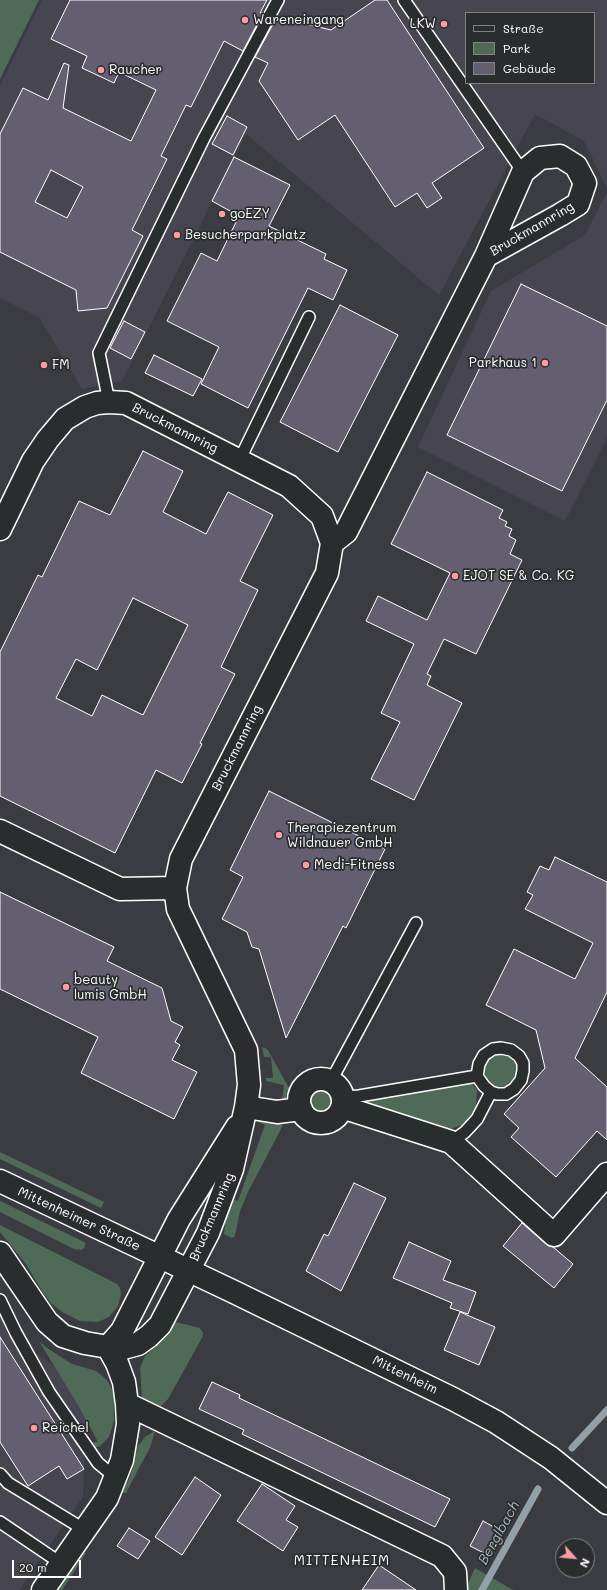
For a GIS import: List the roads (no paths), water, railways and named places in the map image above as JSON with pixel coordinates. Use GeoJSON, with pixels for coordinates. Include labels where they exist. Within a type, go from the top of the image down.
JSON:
{"type":"FeatureCollection","features":[{"type":"Feature","properties":{"kind":"street","name":"Bruckmannring"},"geometry":{"type":"LineString","coordinates":[[332,543],[346,532],[486,256],[523,172],[540,158],[560,156],[576,166],[585,184],[578,204],[486,256]]}},
{"type":"Feature","properties":{"kind":"street","name":"Bruckmannring"},"geometry":{"type":"LineString","coordinates":[[0,529],[33,461],[48,439],[65,420],[85,407],[97,403],[109,402],[126,403],[289,486],[322,516],[332,543],[327,573],[181,858],[175,888],[178,908],[246,1050],[249,1085],[245,1112],[232,1169],[208,1233],[189,1270]]}},
{"type":"Feature","properties":{"kind":"street"},"geometry":{"type":"LineString","coordinates":[[0,831],[120,889],[175,888]]}},
{"type":"Feature","properties":{"kind":"street"},"geometry":{"type":"LineString","coordinates":[[339,1095],[336,1116],[328,1122],[317,1122],[307,1117],[301,1108],[299,1098],[303,1088],[311,1081],[321,1079],[339,1095],[451,1142],[554,1234],[607,1174]]}},
{"type":"Feature","properties":{"kind":"street"},"geometry":{"type":"LineString","coordinates":[[245,1112],[277,1112],[301,1108]]}},
{"type":"Feature","properties":{"kind":"street","name":"Bruckmannring"},"geometry":{"type":"LineString","coordinates":[[159,1256],[179,1219],[245,1112]]}},
{"type":"Feature","properties":{"kind":"street","name":"Mittenheimer Straße"},"geometry":{"type":"LineString","coordinates":[[0,1181],[189,1270]]}},
{"type":"Feature","properties":{"kind":"street"},"geometry":{"type":"LineString","coordinates":[[0,1253],[47,1322],[63,1336],[108,1348],[123,1348],[138,1344],[149,1336],[160,1325],[189,1270]]}},
{"type":"Feature","properties":{"kind":"street"},"geometry":{"type":"LineString","coordinates":[[108,1348],[122,1331],[159,1256]]}},
{"type":"Feature","properties":{"kind":"street","name":"Mittenheim"},"geometry":{"type":"LineString","coordinates":[[189,1270],[377,1361],[496,1422],[551,1458],[607,1503]]}},
{"type":"Feature","properties":{"kind":"street"},"geometry":{"type":"LineString","coordinates":[[43,1590],[107,1498],[122,1460],[128,1424],[127,1404],[124,1382],[117,1362],[108,1348]]}},
{"type":"Feature","properties":{"kind":"street"},"geometry":{"type":"LineString","coordinates":[[127,1404],[442,1556],[455,1572],[456,1590]]}},
{"type":"Feature","properties":{"kind":"lane"},"geometry":{"type":"LineString","coordinates":[[109,402],[99,353],[204,138],[278,0]]}},
{"type":"Feature","properties":{"kind":"lane"},"geometry":{"type":"LineString","coordinates":[[404,0],[523,172]]}},
{"type":"Feature","properties":{"kind":"lane"},"geometry":{"type":"LineString","coordinates":[[239,461],[309,317]]}},
{"type":"Feature","properties":{"kind":"lane"},"geometry":{"type":"LineString","coordinates":[[416,923],[339,1095],[359,1096],[477,1076]]}},
{"type":"Feature","properties":{"kind":"lane"},"geometry":{"type":"LineString","coordinates":[[501,1048],[511,1050],[519,1056],[523,1063],[521,1080],[514,1089],[506,1094],[491,1092],[484,1086],[477,1076],[479,1064],[484,1055],[493,1049],[501,1048]]}},
{"type":"Feature","properties":{"kind":"lane"},"geometry":{"type":"LineString","coordinates":[[451,1142],[465,1132],[477,1119],[491,1092]]}},
{"type":"Feature","properties":{"kind":"lane"},"geometry":{"type":"LineString","coordinates":[[0,1300],[16,1334],[49,1392],[98,1463],[115,1477]]}},
{"type":"Feature","properties":{"kind":"lane"},"geometry":{"type":"LineString","coordinates":[[0,1474],[8,1483],[84,1530]]}},
{"type":"Feature","properties":{"kind":"lane"},"geometry":{"type":"LineString","coordinates":[[0,1522],[62,1564]]}},
{"type":"Feature","properties":{"kind":"waterway","name":"Berglbach"},"geometry":{"type":"LineString","coordinates":[[572,1448],[607,1410]]}},
{"type":"Feature","properties":{"kind":"waterway","name":"Berglbach"},"geometry":{"type":"LineString","coordinates":[[482,1590],[538,1489]]}},
{"type":"Feature","properties":{"kind":"place","name":"Wareneingang"},"geometry":{"type":"Point","coordinates":[245,20]}},
{"type":"Feature","properties":{"kind":"place","name":"LKW"},"geometry":{"type":"Point","coordinates":[444,24]}},
{"type":"Feature","properties":{"kind":"place","name":"Raucher"},"geometry":{"type":"Point","coordinates":[101,70]}},
{"type":"Feature","properties":{"kind":"place","name":"goEZY"},"geometry":{"type":"Point","coordinates":[222,214]}},
{"type":"Feature","properties":{"kind":"place","name":"Besucherparkplatz"},"geometry":{"type":"Point","coordinates":[177,235]}},
{"type":"Feature","properties":{"kind":"place","name":"Parkhaus 1"},"geometry":{"type":"Point","coordinates":[545,363]}},
{"type":"Feature","properties":{"kind":"place","name":"FM"},"geometry":{"type":"Point","coordinates":[44,365]}},
{"type":"Feature","properties":{"kind":"place","name":"EJOT SE & Co. KG"},"geometry":{"type":"Point","coordinates":[455,576]}},
{"type":"Feature","properties":{"kind":"place","name":"Therapiezentrum Wildnauer GmbH"},"geometry":{"type":"Point","coordinates":[279,835]}},
{"type":"Feature","properties":{"kind":"place","name":"Medi-Fitness"},"geometry":{"type":"Point","coordinates":[306,865]}},
{"type":"Feature","properties":{"kind":"place","name":"beauty lumis GmbH"},"geometry":{"type":"Point","coordinates":[66,987]}},
{"type":"Feature","properties":{"kind":"place","name":"Reichel"},"geometry":{"type":"Point","coordinates":[34,1428]}},
{"type":"Feature","properties":{"kind":"district","name":"MITTENHEIM"},"geometry":{"type":"Point","coordinates":[342,1561]}}]}
